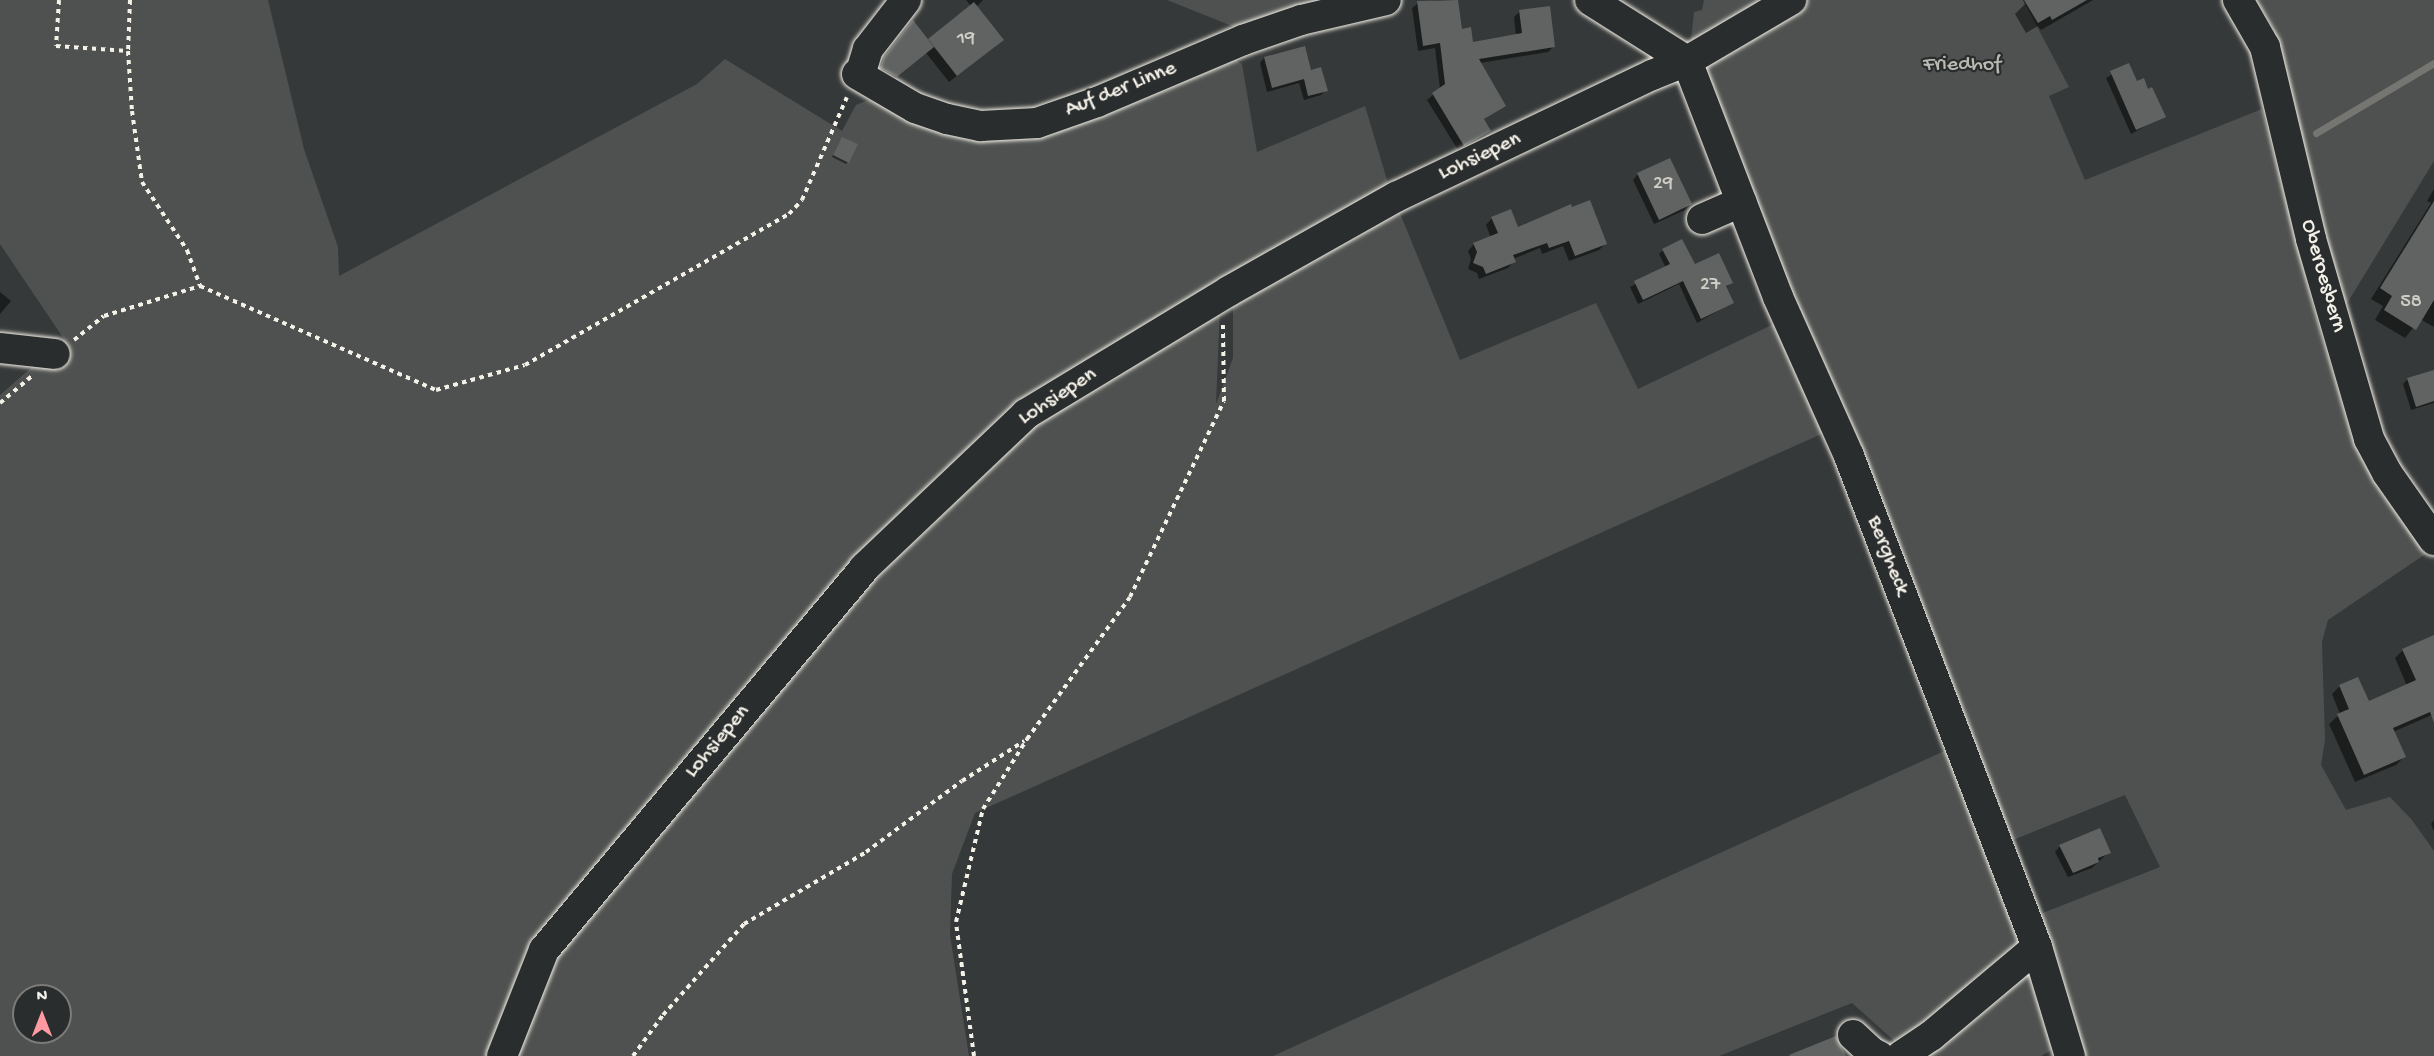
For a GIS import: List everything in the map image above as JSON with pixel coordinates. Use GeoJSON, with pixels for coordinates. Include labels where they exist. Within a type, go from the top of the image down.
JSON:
{"type":"FeatureCollection","features":[{"type":"Feature","properties":{"kind":"street"},"geometry":{"type":"LineString","coordinates":[[859,75],[868,49],[906,0]]}},
{"type":"Feature","properties":{"kind":"street","name":"Auf der Linne"},"geometry":{"type":"LineString","coordinates":[[859,75],[915,108],[947,119],[981,126],[1037,123],[1097,102],[1243,40],[1302,20],[1386,0]]}},
{"type":"Feature","properties":{"kind":"street"},"geometry":{"type":"LineString","coordinates":[[1590,0],[1687,62]]}},
{"type":"Feature","properties":{"kind":"street","name":"Lohsiepen"},"geometry":{"type":"LineString","coordinates":[[502,1056],[544,950],[864,568],[1026,414],[1229,291],[1396,197],[1652,75],[1687,62],[1791,0]]}},
{"type":"Feature","properties":{"kind":"street","name":"Oberoesbern"},"geometry":{"type":"LineString","coordinates":[[2238,0],[2265,47],[2311,239],[2369,439],[2387,473],[2434,540]]}},
{"type":"Feature","properties":{"kind":"street","name":"Bergheck"},"geometry":{"type":"LineString","coordinates":[[1687,62],[1778,297],[1849,456],[2037,947],[2070,1056]]}},
{"type":"Feature","properties":{"kind":"street"},"geometry":{"type":"LineString","coordinates":[[1702,219],[1741,202]]}},
{"type":"Feature","properties":{"kind":"street"},"geometry":{"type":"LineString","coordinates":[[0,348],[55,354]]}},
{"type":"Feature","properties":{"kind":"street"},"geometry":{"type":"LineString","coordinates":[[1901,1056],[1931,1036],[2037,947]]}},
{"type":"Feature","properties":{"kind":"street"},"geometry":{"type":"LineString","coordinates":[[1853,1035],[1871,1052],[1879,1056]]}},
{"type":"Feature","properties":{"kind":"path"},"geometry":{"type":"LineString","coordinates":[[59,0],[57,46],[128,51]]}},
{"type":"Feature","properties":{"kind":"path"},"geometry":{"type":"LineString","coordinates":[[129,0],[128,51],[132,111],[142,182],[188,250],[200,286]]}},
{"type":"Feature","properties":{"kind":"path"},"geometry":{"type":"LineString","coordinates":[[104,316],[200,286],[436,390],[525,365],[789,214],[802,200],[859,75]]}},
{"type":"Feature","properties":{"kind":"path"},"geometry":{"type":"LineString","coordinates":[[974,1056],[956,922],[983,810],[1027,739],[1131,597],[1224,401],[1223,318],[1229,291]]}},
{"type":"Feature","properties":{"kind":"path"},"geometry":{"type":"LineString","coordinates":[[633,1056],[663,1015],[744,924],[866,852],[962,781],[1027,739]]}},
{"type":"Feature","properties":{"kind":"green space"},"geometry":{"type":"Polygon","coordinates":[[[0,0],[268,0],[304,149],[338,247],[339,276],[697,84],[725,59],[842,131],[856,105],[868,100],[968,132],[1226,54],[1242,64],[1257,152],[1365,106],[1390,190],[1220,306],[1216,404],[1233,358],[1233,305],[1397,206],[1460,360],[1596,303],[1638,389],[1780,321],[1826,432],[975,813],[952,874],[950,935],[969,1056],[0,1056],[0,395],[64,339],[0,244],[0,0]]]}},
{"type":"Feature","properties":{"kind":"green space"},"geometry":{"type":"Polygon","coordinates":[[[1167,0],[1341,0],[1241,32],[1232,26],[1167,0]]]}},
{"type":"Feature","properties":{"kind":"green space"},"geometry":{"type":"Polygon","coordinates":[[[1704,0],[1772,0],[1690,49],[1694,12],[1702,10],[1704,0]]]}},
{"type":"Feature","properties":{"kind":"green space","name":"Friedhof"},"geometry":{"type":"Polygon","coordinates":[[[1802,0],[2023,0],[2069,87],[2049,96],[2085,180],[2262,109],[2314,310],[2353,440],[2386,499],[2427,553],[2328,620],[2322,642],[2325,740],[2321,765],[2346,810],[2390,797],[2412,820],[2434,851],[2434,1056],[2079,1056],[2035,916],[2160,867],[2125,795],[2008,842],[1702,79],[1709,59],[1802,0]]]}},
{"type":"Feature","properties":{"kind":"green space"},"geometry":{"type":"Polygon","coordinates":[[[2256,0],[2434,0],[2434,161],[2343,310],[2273,27],[2256,0]]]}},
{"type":"Feature","properties":{"kind":"green space"},"geometry":{"type":"Polygon","coordinates":[[[1951,748],[2057,1047],[2041,1056],[1904,1056],[1900,1046],[1852,1003],[1719,1056],[1273,1056],[1951,748]]]}},
{"type":"Feature","properties":{"kind":"building"},"geometry":{"type":"Polygon","coordinates":[[[1458,0],[1462,29],[1471,27],[1473,42],[1522,33],[1519,10],[1550,6],[1555,47],[1479,59],[1506,106],[1484,119],[1491,131],[1464,146],[1432,93],[1445,84],[1440,43],[1423,46],[1417,1],[1458,0]]]}},
{"type":"Feature","properties":{"kind":"building"},"geometry":{"type":"Polygon","coordinates":[[[2024,0],[2087,0],[2052,20],[2050,16],[2038,23],[2024,0]]]}},
{"type":"Feature","properties":{"kind":"building"},"geometry":{"type":"Polygon","coordinates":[[[974,2],[1004,40],[957,76],[928,39],[974,2]]]}},
{"type":"Feature","properties":{"kind":"building"},"geometry":{"type":"Polygon","coordinates":[[[913,20],[934,47],[897,77],[880,68],[884,57],[913,20]]]}},
{"type":"Feature","properties":{"kind":"building"},"geometry":{"type":"Polygon","coordinates":[[[1305,46],[1311,70],[1321,67],[1328,91],[1308,96],[1304,79],[1272,88],[1264,57],[1305,46]]]}},
{"type":"Feature","properties":{"kind":"building"},"geometry":{"type":"Polygon","coordinates":[[[2129,63],[2137,81],[2144,78],[2148,89],[2152,87],[2166,117],[2136,130],[2110,71],[2129,63]]]}},
{"type":"Feature","properties":{"kind":"building"},"geometry":{"type":"Polygon","coordinates":[[[842,137],[858,144],[849,163],[833,155],[842,137]]]}},
{"type":"Feature","properties":{"kind":"building"},"geometry":{"type":"Polygon","coordinates":[[[1670,158],[1692,204],[1659,220],[1637,173],[1670,158]]]}},
{"type":"Feature","properties":{"kind":"building"},"geometry":{"type":"Polygon","coordinates":[[[1590,200],[1607,244],[1575,256],[1569,241],[1549,248],[1547,243],[1513,255],[1516,262],[1486,274],[1483,267],[1473,263],[1477,252],[1473,243],[1498,233],[1491,217],[1511,209],[1518,227],[1571,204],[1572,207],[1590,200]]]}},
{"type":"Feature","properties":{"kind":"building"},"geometry":{"type":"Polygon","coordinates":[[[2434,201],[2434,300],[2416,330],[2384,310],[2392,296],[2380,288],[2434,201]]]}},
{"type":"Feature","properties":{"kind":"building"},"geometry":{"type":"Polygon","coordinates":[[[1682,239],[1695,264],[1719,253],[1733,283],[1726,286],[1734,303],[1701,319],[1683,281],[1643,300],[1634,281],[1670,264],[1662,249],[1682,239]]]}},
{"type":"Feature","properties":{"kind":"building"},"geometry":{"type":"Polygon","coordinates":[[[2434,370],[2434,401],[2416,407],[2407,378],[2434,370]]]}},
{"type":"Feature","properties":{"kind":"building"},"geometry":{"type":"Polygon","coordinates":[[[2434,635],[2434,723],[2430,712],[2393,728],[2406,757],[2364,775],[2337,714],[2349,709],[2339,685],[2358,677],[2369,701],[2416,680],[2402,649],[2434,635]]]}},
{"type":"Feature","properties":{"kind":"building"},"geometry":{"type":"Polygon","coordinates":[[[2100,828],[2111,853],[2098,858],[2099,862],[2073,873],[2059,845],[2100,828]]]}},
{"type":"Feature","properties":{"kind":"building"},"geometry":{"type":"Polygon","coordinates":[[[1836,1036],[1846,1056],[1789,1055],[1836,1036]]]}},
{"type":"Feature","properties":{"kind":"waterway"},"geometry":{"type":"LineString","coordinates":[[2316,133],[2434,63]]}}]}
